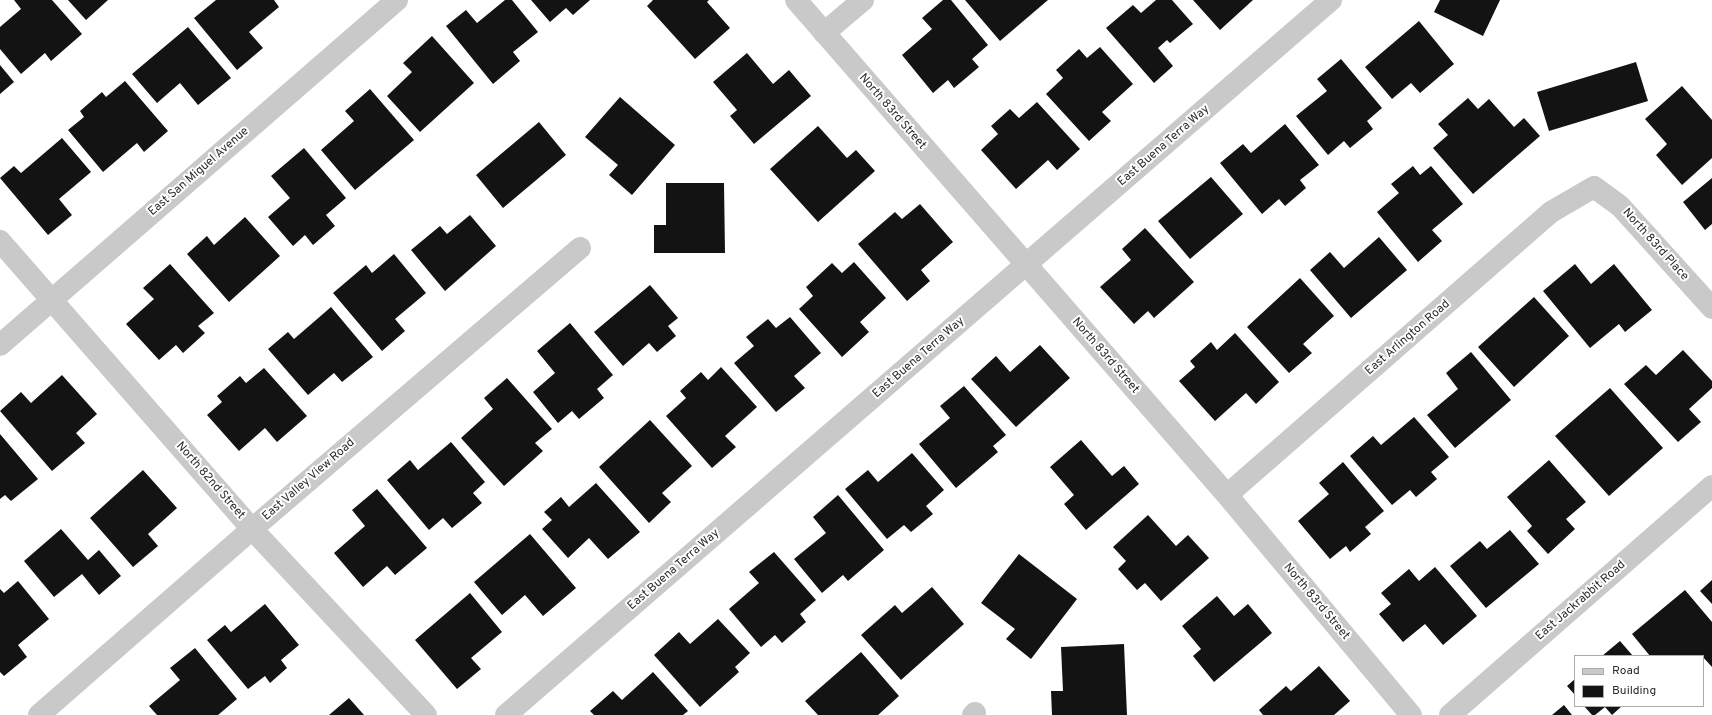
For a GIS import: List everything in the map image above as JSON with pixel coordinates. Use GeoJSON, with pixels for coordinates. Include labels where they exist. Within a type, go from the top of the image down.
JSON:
{"type":"FeatureCollection","features":[{"type":"Feature","properties":{"kind":"street","name":"East San Miguel Avenue"},"geometry":{"type":"LineString","coordinates":[[0,344],[398,0]]}},
{"type":"Feature","properties":{"kind":"street","name":"North 83rd Street"},"geometry":{"type":"LineString","coordinates":[[796,0],[1026,266],[1227,495],[1411,715]]}},
{"type":"Feature","properties":{"kind":"street"},"geometry":{"type":"LineString","coordinates":[[824,33],[863,0]]}},
{"type":"Feature","properties":{"kind":"street","name":"East Buena Terra Way"},"geometry":{"type":"LineString","coordinates":[[506,715],[1026,266],[1331,0]]}},
{"type":"Feature","properties":{"kind":"street","name":"North 83rd Place"},"geometry":{"type":"LineString","coordinates":[[1594,187],[1620,206],[1712,308]]}},
{"type":"Feature","properties":{"kind":"street","name":"East Arlington Road"},"geometry":{"type":"LineString","coordinates":[[1227,495],[1551,212],[1594,187]]}},
{"type":"Feature","properties":{"kind":"street","name":"North 82nd Street"},"geometry":{"type":"LineString","coordinates":[[0,241],[252,529],[426,715]]}},
{"type":"Feature","properties":{"kind":"street","name":"East Valley View Road"},"geometry":{"type":"LineString","coordinates":[[39,715],[252,529],[580,248]]}},
{"type":"Feature","properties":{"kind":"street","name":"East Jackrabbit Road"},"geometry":{"type":"LineString","coordinates":[[1450,715],[1712,486]]}},
{"type":"Feature","properties":{"kind":"building"},"geometry":{"type":"Polygon","coordinates":[[[14,0],[52,0],[82,34],[51,61],[45,53],[21,74],[0,49],[0,27],[21,9],[14,0]]]}},
{"type":"Feature","properties":{"kind":"building"},"geometry":{"type":"Polygon","coordinates":[[[68,0],[108,0],[86,20],[68,0]]]}},
{"type":"Feature","properties":{"kind":"building"},"geometry":{"type":"Polygon","coordinates":[[[216,0],[274,0],[279,7],[249,32],[263,48],[237,70],[194,18],[216,0]]]}},
{"type":"Feature","properties":{"kind":"building"},"geometry":{"type":"Polygon","coordinates":[[[505,0],[512,0],[538,32],[513,52],[520,61],[493,84],[446,26],[466,10],[477,23],[505,0]]]}},
{"type":"Feature","properties":{"kind":"building"},"geometry":{"type":"Polygon","coordinates":[[[531,0],[590,0],[573,15],[566,8],[550,22],[531,0]]]}},
{"type":"Feature","properties":{"kind":"building"},"geometry":{"type":"Polygon","coordinates":[[[653,0],[709,0],[707,2],[730,28],[695,59],[647,6],[653,0]]]}},
{"type":"Feature","properties":{"kind":"building"},"geometry":{"type":"Polygon","coordinates":[[[943,0],[951,0],[988,45],[972,59],[979,67],[954,88],[948,80],[933,93],[902,55],[932,29],[922,18],[943,0]]]}},
{"type":"Feature","properties":{"kind":"building"},"geometry":{"type":"Polygon","coordinates":[[[965,0],[1048,0],[1000,41],[965,0]]]}},
{"type":"Feature","properties":{"kind":"building"},"geometry":{"type":"Polygon","coordinates":[[[1156,0],[1172,0],[1193,24],[1170,43],[1167,40],[1158,48],[1173,66],[1154,83],[1106,28],[1133,5],[1141,13],[1156,0]]]}},
{"type":"Feature","properties":{"kind":"building"},"geometry":{"type":"Polygon","coordinates":[[[1193,0],[1253,0],[1220,30],[1193,0]]]}},
{"type":"Feature","properties":{"kind":"building"},"geometry":{"type":"Polygon","coordinates":[[[1440,0],[1500,0],[1483,36],[1434,12],[1440,0]]]}},
{"type":"Feature","properties":{"kind":"building"},"geometry":{"type":"Polygon","coordinates":[[[1419,21],[1454,64],[1420,93],[1411,83],[1392,99],[1365,67],[1419,21]]]}},
{"type":"Feature","properties":{"kind":"building"},"geometry":{"type":"Polygon","coordinates":[[[188,27],[231,78],[198,105],[180,83],[157,103],[132,74],[188,27]]]}},
{"type":"Feature","properties":{"kind":"building"},"geometry":{"type":"Polygon","coordinates":[[[432,36],[474,83],[420,132],[387,96],[412,72],[403,63],[432,36]]]}},
{"type":"Feature","properties":{"kind":"building"},"geometry":{"type":"Polygon","coordinates":[[[1100,47],[1133,84],[1102,112],[1111,121],[1089,141],[1046,94],[1063,78],[1056,70],[1079,49],[1087,58],[1100,47]]]}},
{"type":"Feature","properties":{"kind":"building"},"geometry":{"type":"Polygon","coordinates":[[[747,53],[773,84],[789,70],[811,96],[754,144],[730,116],[737,110],[713,82],[747,53]]]}},
{"type":"Feature","properties":{"kind":"building"},"geometry":{"type":"Polygon","coordinates":[[[1341,59],[1382,108],[1367,121],[1373,129],[1350,148],[1344,141],[1328,155],[1296,116],[1327,91],[1317,79],[1341,59]]]}},
{"type":"Feature","properties":{"kind":"building"},"geometry":{"type":"Polygon","coordinates":[[[1636,62],[1648,101],[1549,131],[1537,92],[1636,62]]]}},
{"type":"Feature","properties":{"kind":"building"},"geometry":{"type":"Polygon","coordinates":[[[0,65],[14,82],[0,94],[0,65]]]}},
{"type":"Feature","properties":{"kind":"building"},"geometry":{"type":"Polygon","coordinates":[[[125,81],[168,131],[144,152],[137,143],[103,172],[68,130],[84,117],[80,111],[102,92],[106,97],[125,81]]]}},
{"type":"Feature","properties":{"kind":"building"},"geometry":{"type":"Polygon","coordinates":[[[1682,86],[1712,120],[1712,158],[1682,185],[1656,155],[1667,144],[1645,119],[1682,86]]]}},
{"type":"Feature","properties":{"kind":"building"},"geometry":{"type":"Polygon","coordinates":[[[370,89],[414,140],[355,190],[321,150],[354,121],[345,111],[370,89]]]}},
{"type":"Feature","properties":{"kind":"building"},"geometry":{"type":"Polygon","coordinates":[[[620,97],[675,145],[632,195],[609,175],[618,165],[585,137],[620,97]]]}},
{"type":"Feature","properties":{"kind":"building"},"geometry":{"type":"Polygon","coordinates":[[[1468,98],[1478,109],[1489,99],[1514,127],[1524,118],[1540,136],[1473,194],[1433,148],[1448,135],[1438,124],[1468,98]]]}},
{"type":"Feature","properties":{"kind":"building"},"geometry":{"type":"Polygon","coordinates":[[[1037,102],[1080,149],[1057,170],[1048,160],[1016,189],[981,150],[998,134],[991,126],[1010,109],[1019,118],[1037,102]]]}},
{"type":"Feature","properties":{"kind":"building"},"geometry":{"type":"Polygon","coordinates":[[[539,122],[566,155],[503,208],[476,175],[539,122]]]}},
{"type":"Feature","properties":{"kind":"building"},"geometry":{"type":"Polygon","coordinates":[[[1285,124],[1319,165],[1300,180],[1306,188],[1285,206],[1279,199],[1262,214],[1220,163],[1243,144],[1251,153],[1285,124]]]}},
{"type":"Feature","properties":{"kind":"building"},"geometry":{"type":"Polygon","coordinates":[[[818,126],[847,158],[856,150],[875,171],[818,222],[770,169],[818,126]]]}},
{"type":"Feature","properties":{"kind":"building"},"geometry":{"type":"Polygon","coordinates":[[[62,138],[91,172],[59,199],[72,215],[48,235],[0,178],[14,166],[21,173],[62,138]]]}},
{"type":"Feature","properties":{"kind":"building"},"geometry":{"type":"Polygon","coordinates":[[[304,148],[346,198],[326,215],[335,226],[313,245],[305,235],[293,246],[268,217],[290,198],[271,176],[304,148]]]}},
{"type":"Feature","properties":{"kind":"building"},"geometry":{"type":"Polygon","coordinates":[[[1413,166],[1420,175],[1431,166],[1463,204],[1432,230],[1442,241],[1418,262],[1377,212],[1399,193],[1391,184],[1413,166]]]}},
{"type":"Feature","properties":{"kind":"building"},"geometry":{"type":"Polygon","coordinates":[[[1211,177],[1243,214],[1190,259],[1158,221],[1211,177]]]}},
{"type":"Feature","properties":{"kind":"building"},"geometry":{"type":"Polygon","coordinates":[[[1712,178],[1712,224],[1705,230],[1683,202],[1712,178]]]}},
{"type":"Feature","properties":{"kind":"building"},"geometry":{"type":"Polygon","coordinates":[[[666,183],[724,183],[725,253],[654,253],[654,225],[666,225],[666,183]]]}},
{"type":"Feature","properties":{"kind":"building"},"geometry":{"type":"Polygon","coordinates":[[[920,204],[953,242],[921,270],[930,281],[907,301],[858,244],[895,212],[902,219],[920,204]]]}},
{"type":"Feature","properties":{"kind":"building"},"geometry":{"type":"Polygon","coordinates":[[[470,215],[496,246],[445,291],[411,250],[440,226],[447,234],[470,215]]]}},
{"type":"Feature","properties":{"kind":"building"},"geometry":{"type":"Polygon","coordinates":[[[245,217],[280,256],[229,302],[187,254],[207,236],[214,245],[245,217]]]}},
{"type":"Feature","properties":{"kind":"building"},"geometry":{"type":"Polygon","coordinates":[[[1145,228],[1194,282],[1154,318],[1148,311],[1134,324],[1100,287],[1131,260],[1122,249],[1145,228]]]}},
{"type":"Feature","properties":{"kind":"building"},"geometry":{"type":"Polygon","coordinates":[[[1379,237],[1407,270],[1351,318],[1310,270],[1330,252],[1344,268],[1379,237]]]}},
{"type":"Feature","properties":{"kind":"building"},"geometry":{"type":"Polygon","coordinates":[[[394,254],[426,293],[395,319],[405,331],[382,351],[333,293],[366,265],[372,273],[394,254]]]}},
{"type":"Feature","properties":{"kind":"building"},"geometry":{"type":"Polygon","coordinates":[[[854,262],[886,298],[860,322],[869,332],[842,357],[799,309],[813,296],[806,287],[832,263],[842,273],[854,262]]]}},
{"type":"Feature","properties":{"kind":"building"},"geometry":{"type":"Polygon","coordinates":[[[170,264],[214,313],[198,326],[205,333],[183,353],[176,345],[159,360],[126,324],[154,299],[143,288],[170,264]]]}},
{"type":"Feature","properties":{"kind":"building"},"geometry":{"type":"Polygon","coordinates":[[[1575,264],[1591,284],[1614,264],[1652,310],[1625,332],[1619,324],[1590,348],[1543,291],[1575,264]]]}},
{"type":"Feature","properties":{"kind":"building"},"geometry":{"type":"Polygon","coordinates":[[[1300,278],[1334,316],[1303,344],[1312,353],[1289,373],[1247,327],[1300,278]]]}},
{"type":"Feature","properties":{"kind":"building"},"geometry":{"type":"Polygon","coordinates":[[[650,285],[678,318],[668,326],[676,336],[657,352],[649,343],[623,366],[594,332],[650,285]]]}},
{"type":"Feature","properties":{"kind":"building"},"geometry":{"type":"Polygon","coordinates":[[[1534,297],[1569,336],[1514,387],[1478,347],[1534,297]]]}},
{"type":"Feature","properties":{"kind":"building"},"geometry":{"type":"Polygon","coordinates":[[[331,307],[373,357],[342,382],[334,373],[308,395],[268,349],[288,332],[294,339],[331,307]]]}},
{"type":"Feature","properties":{"kind":"building"},"geometry":{"type":"Polygon","coordinates":[[[790,317],[821,353],[794,376],[805,388],[776,412],[734,363],[754,346],[746,337],[768,319],[776,328],[790,317]]]}},
{"type":"Feature","properties":{"kind":"building"},"geometry":{"type":"Polygon","coordinates":[[[570,323],[613,375],[597,389],[604,398],[579,419],[572,411],[558,423],[533,392],[555,373],[537,351],[570,323]]]}},
{"type":"Feature","properties":{"kind":"building"},"geometry":{"type":"Polygon","coordinates":[[[1235,333],[1279,382],[1256,404],[1246,393],[1215,421],[1179,381],[1195,367],[1190,361],[1211,342],[1217,350],[1235,333]]]}},
{"type":"Feature","properties":{"kind":"building"},"geometry":{"type":"Polygon","coordinates":[[[1040,345],[1070,378],[1016,427],[971,379],[996,356],[1010,372],[1040,345]]]}},
{"type":"Feature","properties":{"kind":"building"},"geometry":{"type":"Polygon","coordinates":[[[1683,350],[1712,381],[1712,388],[1689,409],[1701,422],[1678,442],[1624,384],[1646,365],[1656,375],[1683,350]]]}},
{"type":"Feature","properties":{"kind":"building"},"geometry":{"type":"Polygon","coordinates":[[[1471,352],[1511,400],[1455,448],[1427,415],[1458,389],[1446,373],[1471,352]]]}},
{"type":"Feature","properties":{"kind":"building"},"geometry":{"type":"Polygon","coordinates":[[[721,367],[757,407],[725,436],[736,447],[712,468],[666,416],[686,398],[680,391],[701,372],[708,380],[721,367]]]}},
{"type":"Feature","properties":{"kind":"building"},"geometry":{"type":"Polygon","coordinates":[[[264,368],[307,416],[277,442],[265,428],[239,451],[207,415],[222,402],[217,396],[240,376],[246,383],[264,368]]]}},
{"type":"Feature","properties":{"kind":"building"},"geometry":{"type":"Polygon","coordinates":[[[62,375],[97,414],[76,433],[85,443],[52,471],[0,411],[21,392],[31,403],[62,375]]]}},
{"type":"Feature","properties":{"kind":"building"},"geometry":{"type":"Polygon","coordinates":[[[507,378],[552,429],[535,443],[543,451],[504,486],[461,438],[493,409],[484,398],[507,378]]]}},
{"type":"Feature","properties":{"kind":"building"},"geometry":{"type":"Polygon","coordinates":[[[964,386],[1006,435],[993,446],[998,452],[956,488],[919,444],[950,418],[940,406],[964,386]]]}},
{"type":"Feature","properties":{"kind":"building"},"geometry":{"type":"Polygon","coordinates":[[[1610,388],[1663,448],[1609,496],[1555,436],[1610,388]]]}},
{"type":"Feature","properties":{"kind":"building"},"geometry":{"type":"Polygon","coordinates":[[[1414,417],[1449,457],[1431,472],[1437,479],[1416,497],[1410,490],[1392,505],[1350,456],[1373,436],[1381,445],[1414,417]]]}},
{"type":"Feature","properties":{"kind":"building"},"geometry":{"type":"Polygon","coordinates":[[[650,420],[692,466],[662,493],[671,502],[649,523],[599,467],[650,420]]]}},
{"type":"Feature","properties":{"kind":"building"},"geometry":{"type":"Polygon","coordinates":[[[0,434],[38,479],[11,501],[5,495],[0,499],[0,434]]]}},
{"type":"Feature","properties":{"kind":"building"},"geometry":{"type":"Polygon","coordinates":[[[1081,440],[1112,476],[1124,466],[1139,484],[1086,530],[1064,504],[1074,495],[1050,467],[1081,440]]]}},
{"type":"Feature","properties":{"kind":"building"},"geometry":{"type":"Polygon","coordinates":[[[451,442],[485,482],[473,493],[482,503],[452,528],[443,518],[429,530],[387,480],[410,460],[418,470],[451,442]]]}},
{"type":"Feature","properties":{"kind":"building"},"geometry":{"type":"Polygon","coordinates":[[[912,453],[944,490],[926,506],[933,514],[911,532],[904,525],[887,539],[845,489],[868,470],[878,482],[912,453]]]}},
{"type":"Feature","properties":{"kind":"building"},"geometry":{"type":"Polygon","coordinates":[[[1549,460],[1586,502],[1566,519],[1575,529],[1548,554],[1527,531],[1532,526],[1507,497],[1549,460]]]}},
{"type":"Feature","properties":{"kind":"building"},"geometry":{"type":"Polygon","coordinates":[[[1343,462],[1384,511],[1365,527],[1371,534],[1350,552],[1346,546],[1330,559],[1298,521],[1329,494],[1319,483],[1343,462]]]}},
{"type":"Feature","properties":{"kind":"building"},"geometry":{"type":"Polygon","coordinates":[[[143,470],[177,508],[148,534],[158,546],[133,567],[90,518],[143,470]]]}},
{"type":"Feature","properties":{"kind":"building"},"geometry":{"type":"Polygon","coordinates":[[[596,483],[640,532],[608,559],[589,538],[568,558],[542,529],[552,520],[544,512],[561,497],[569,507],[596,483]]]}},
{"type":"Feature","properties":{"kind":"building"},"geometry":{"type":"Polygon","coordinates":[[[377,489],[427,548],[395,575],[387,566],[363,587],[334,553],[365,526],[352,510],[377,489]]]}},
{"type":"Feature","properties":{"kind":"building"},"geometry":{"type":"Polygon","coordinates":[[[838,495],[884,550],[848,581],[843,575],[822,593],[794,559],[826,533],[813,517],[838,495]]]}},
{"type":"Feature","properties":{"kind":"building"},"geometry":{"type":"Polygon","coordinates":[[[1148,515],[1176,546],[1188,535],[1209,558],[1161,601],[1145,583],[1137,590],[1118,569],[1126,561],[1113,547],[1148,515]]]}},
{"type":"Feature","properties":{"kind":"building"},"geometry":{"type":"Polygon","coordinates":[[[61,529],[88,560],[99,550],[121,576],[99,595],[82,574],[54,597],[24,561],[61,529]]]}},
{"type":"Feature","properties":{"kind":"building"},"geometry":{"type":"Polygon","coordinates":[[[1510,530],[1539,564],[1486,608],[1450,566],[1480,541],[1487,549],[1510,530]]]}},
{"type":"Feature","properties":{"kind":"building"},"geometry":{"type":"Polygon","coordinates":[[[530,534],[576,588],[543,616],[525,595],[502,615],[474,582],[530,534]]]}},
{"type":"Feature","properties":{"kind":"building"},"geometry":{"type":"Polygon","coordinates":[[[774,552],[816,600],[800,614],[806,622],[782,643],[775,635],[761,647],[729,609],[759,583],[749,572],[774,552]]]}},
{"type":"Feature","properties":{"kind":"building"},"geometry":{"type":"Polygon","coordinates":[[[1019,554],[1077,599],[1031,659],[1006,639],[1015,629],[981,603],[1019,554]]]}},
{"type":"Feature","properties":{"kind":"building"},"geometry":{"type":"Polygon","coordinates":[[[1435,567],[1477,616],[1443,645],[1425,624],[1403,642],[1379,614],[1391,604],[1381,593],[1409,569],[1419,581],[1435,567]]]}},
{"type":"Feature","properties":{"kind":"building"},"geometry":{"type":"Polygon","coordinates":[[[1712,580],[1712,604],[1700,591],[1712,580]]]}},
{"type":"Feature","properties":{"kind":"building"},"geometry":{"type":"Polygon","coordinates":[[[18,581],[49,619],[18,645],[27,657],[4,676],[0,672],[0,589],[4,593],[18,581]]]}},
{"type":"Feature","properties":{"kind":"building"},"geometry":{"type":"Polygon","coordinates":[[[932,587],[964,624],[901,680],[861,635],[895,605],[902,613],[932,587]]]}},
{"type":"Feature","properties":{"kind":"building"},"geometry":{"type":"Polygon","coordinates":[[[1685,590],[1712,622],[1712,667],[1704,658],[1704,655],[1649,655],[1632,634],[1685,590]]]}},
{"type":"Feature","properties":{"kind":"building"},"geometry":{"type":"Polygon","coordinates":[[[470,593],[502,632],[471,658],[481,669],[457,689],[415,640],[470,593]]]}},
{"type":"Feature","properties":{"kind":"building"},"geometry":{"type":"Polygon","coordinates":[[[1217,596],[1234,616],[1248,604],[1272,633],[1214,682],[1193,656],[1201,649],[1182,626],[1217,596]]]}},
{"type":"Feature","properties":{"kind":"building"},"geometry":{"type":"Polygon","coordinates":[[[265,604],[299,645],[281,660],[287,668],[270,683],[265,676],[248,689],[207,640],[225,625],[231,632],[265,604]]]}},
{"type":"Feature","properties":{"kind":"building"},"geometry":{"type":"Polygon","coordinates":[[[718,619],[750,653],[735,667],[739,672],[700,707],[654,655],[679,632],[690,644],[718,619]]]}},
{"type":"Feature","properties":{"kind":"building"},"geometry":{"type":"Polygon","coordinates":[[[1620,641],[1632,655],[1603,655],[1620,641]]]}},
{"type":"Feature","properties":{"kind":"building"},"geometry":{"type":"Polygon","coordinates":[[[1124,644],[1127,715],[1052,715],[1051,691],[1063,691],[1061,647],[1124,644]]]}},
{"type":"Feature","properties":{"kind":"building"},"geometry":{"type":"Polygon","coordinates":[[[195,648],[237,699],[218,715],[157,715],[149,706],[180,680],[170,668],[195,648]]]}},
{"type":"Feature","properties":{"kind":"building"},"geometry":{"type":"Polygon","coordinates":[[[861,652],[899,696],[878,715],[818,715],[805,701],[861,652]]]}},
{"type":"Feature","properties":{"kind":"building"},"geometry":{"type":"Polygon","coordinates":[[[1319,666],[1350,701],[1334,715],[1263,715],[1259,710],[1286,686],[1291,691],[1319,666]]]}},
{"type":"Feature","properties":{"kind":"building"},"geometry":{"type":"Polygon","coordinates":[[[653,672],[688,711],[683,715],[594,715],[590,711],[613,691],[622,700],[653,672]]]}},
{"type":"Feature","properties":{"kind":"building"},"geometry":{"type":"Polygon","coordinates":[[[1574,680],[1574,694],[1567,686],[1574,680]]]}},
{"type":"Feature","properties":{"kind":"building"},"geometry":{"type":"Polygon","coordinates":[[[349,698],[364,715],[329,715],[349,698]]]}},
{"type":"Feature","properties":{"kind":"building"},"geometry":{"type":"Polygon","coordinates":[[[1564,705],[1572,715],[1552,715],[1564,705]]]}},
{"type":"Feature","properties":{"kind":"building"},"geometry":{"type":"Polygon","coordinates":[[[1585,707],[1605,707],[1595,715],[1592,715],[1585,707]]]}},
{"type":"Feature","properties":{"kind":"building"},"geometry":{"type":"Polygon","coordinates":[[[1605,707],[1621,707],[1612,715],[1605,707]]]}}]}
